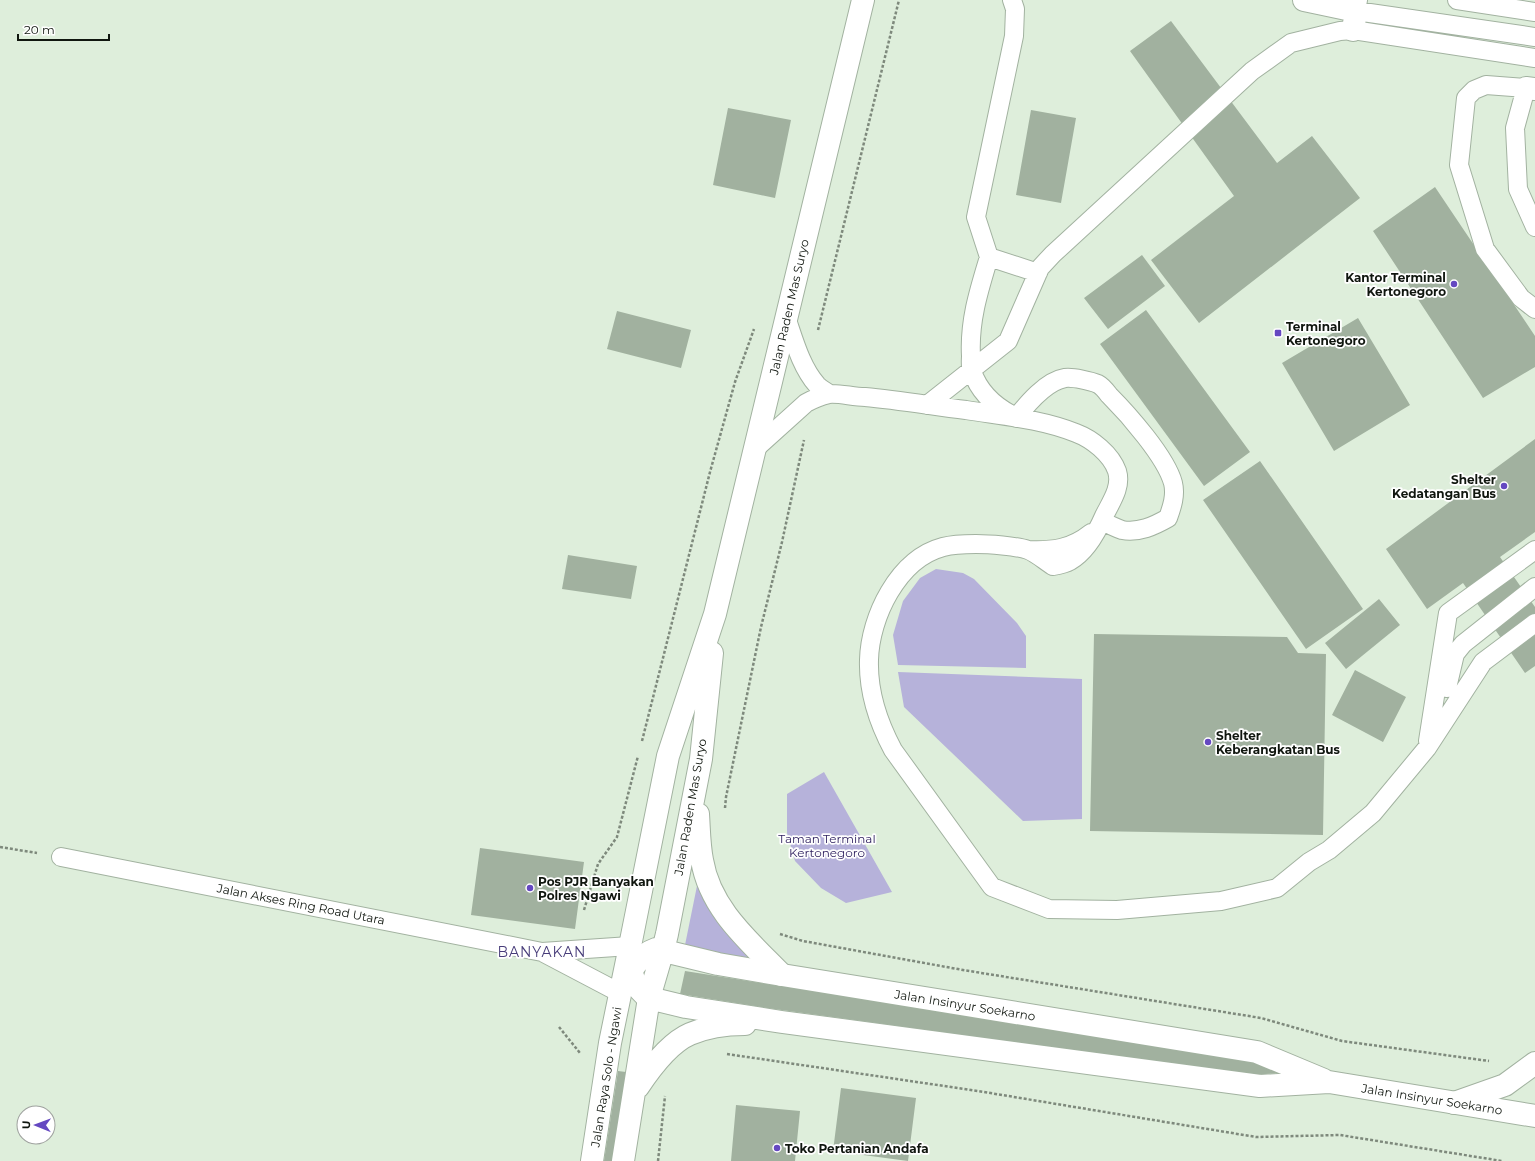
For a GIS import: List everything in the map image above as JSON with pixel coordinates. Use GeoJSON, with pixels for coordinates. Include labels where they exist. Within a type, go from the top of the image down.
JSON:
{"type":"FeatureCollection","features":[{"type":"Feature","properties":{"kind":"main road","name":"Jalan Raden Mas Suryo"},"geometry":{"type":"LineString","coordinates":[[630,956],[668,756],[716,614],[863,0]]}},
{"type":"Feature","properties":{"kind":"main road"},"geometry":{"type":"LineString","coordinates":[[1304,0],[1356,13]]}},
{"type":"Feature","properties":{"kind":"main road","name":"Jalan Raden Mas Suryo"},"geometry":{"type":"LineString","coordinates":[[649,998],[668,934],[701,759],[716,614]]}},
{"type":"Feature","properties":{"kind":"main road"},"geometry":{"type":"LineString","coordinates":[[701,759],[698,813],[702,860],[709,884],[718,904],[735,927],[782,975]]}},
{"type":"Feature","properties":{"kind":"main road","name":"Jalan Insinyur Soekarno"},"geometry":{"type":"LineString","coordinates":[[630,956],[641,958],[650,951],[656,949],[663,950],[718,964],[782,975],[1257,1052],[1329,1082]]}},
{"type":"Feature","properties":{"kind":"main road"},"geometry":{"type":"LineString","coordinates":[[623,1161],[649,998],[637,988],[630,956]]}},
{"type":"Feature","properties":{"kind":"main road","name":"Jalan Raya Solo - Ngawi"},"geometry":{"type":"LineString","coordinates":[[592,1161],[610,1043],[620,993],[630,956]]}},
{"type":"Feature","properties":{"kind":"main road","name":"Jalan Insinyur Soekarno"},"geometry":{"type":"LineString","coordinates":[[649,998],[686,1008],[782,1022],[1260,1086],[1329,1082],[1535,1116]]}},
{"type":"Feature","properties":{"kind":"main road"},"geometry":{"type":"LineString","coordinates":[[633,1095],[653,1065],[672,1046],[689,1034],[730,1024],[782,1022]]}},
{"type":"Feature","properties":{"kind":"main road"},"geometry":{"type":"LineString","coordinates":[[1454,1103],[1505,1085],[1534,1065]]}},
{"type":"Feature","properties":{"kind":"lane"},"geometry":{"type":"LineString","coordinates":[[1012,0],[1015,9],[1014,36],[976,217],[989,257],[976,298],[970,343],[971,369],[978,385],[987,398],[1000,409],[1016,418]]}},
{"type":"Feature","properties":{"kind":"lane"},"geometry":{"type":"LineString","coordinates":[[1458,0],[1535,12]]}},
{"type":"Feature","properties":{"kind":"lane"},"geometry":{"type":"LineString","coordinates":[[1356,13],[1535,37]]}},
{"type":"Feature","properties":{"kind":"lane"},"geometry":{"type":"LineString","coordinates":[[1356,13],[1535,58]]}},
{"type":"Feature","properties":{"kind":"lane"},"geometry":{"type":"LineString","coordinates":[[927,405],[1008,341],[1040,268],[1053,254],[1252,71],[1291,43],[1340,30],[1356,13]]}},
{"type":"Feature","properties":{"kind":"lane"},"geometry":{"type":"LineString","coordinates":[[1535,227],[1518,189],[1515,128],[1531,88],[1486,86],[1474,90],[1466,98],[1459,165],[1485,249],[1521,298],[1535,309]]}},
{"type":"Feature","properties":{"kind":"lane"},"geometry":{"type":"LineString","coordinates":[[989,257],[1038,273]]}},
{"type":"Feature","properties":{"kind":"lane"},"geometry":{"type":"LineString","coordinates":[[786,317],[798,349],[811,377],[818,386],[821,396]]}},
{"type":"Feature","properties":{"kind":"lane"},"geometry":{"type":"LineString","coordinates":[[1016,418],[1032,399],[1048,386],[1065,378],[1083,380],[1099,385],[1123,408],[1163,462],[1173,483],[1174,503],[1168,518],[1153,527],[1138,530],[1122,530],[1100,524]]}},
{"type":"Feature","properties":{"kind":"lane"},"geometry":{"type":"LineString","coordinates":[[755,449],[795,411],[821,396],[881,398],[1016,418],[1051,425],[1076,433],[1094,442],[1104,451],[1117,470],[1118,488],[1100,524],[1078,556],[1069,562],[1053,566],[1028,550],[984,544],[962,544],[942,547],[919,558],[900,576],[886,595],[872,637],[869,660],[877,714],[883,731],[893,750],[992,887],[1049,910],[1117,910],[1221,901],[1277,888],[1309,862],[1329,850],[1373,813],[1427,748],[1483,662],[1535,623]]}},
{"type":"Feature","properties":{"kind":"lane"},"geometry":{"type":"LineString","coordinates":[[1427,748],[1448,612],[1535,550]]}},
{"type":"Feature","properties":{"kind":"lane"},"geometry":{"type":"LineString","coordinates":[[1427,748],[1456,654],[1463,644],[1535,587]]}},
{"type":"Feature","properties":{"kind":"lane","name":"Jalan Akses Ring Road Utara"},"geometry":{"type":"LineString","coordinates":[[61,857],[542,952]]}},
{"type":"Feature","properties":{"kind":"lane"},"geometry":{"type":"LineString","coordinates":[[542,952],[630,956]]}},
{"type":"Feature","properties":{"kind":"lane"},"geometry":{"type":"LineString","coordinates":[[542,952],[620,993]]}},
{"type":"Feature","properties":{"kind":"path"},"geometry":{"type":"LineString","coordinates":[[817,337],[899,0]]}},
{"type":"Feature","properties":{"kind":"path"},"geometry":{"type":"LineString","coordinates":[[642,741],[710,472],[735,382],[755,325]]}},
{"type":"Feature","properties":{"kind":"path"},"geometry":{"type":"LineString","coordinates":[[725,812],[726,797],[761,627],[821,396]]}},
{"type":"Feature","properties":{"kind":"path"},"geometry":{"type":"LineString","coordinates":[[584,910],[598,864],[617,837],[640,749]]}},
{"type":"Feature","properties":{"kind":"path"},"geometry":{"type":"LineString","coordinates":[[0,847],[61,857]]}},
{"type":"Feature","properties":{"kind":"path"},"geometry":{"type":"LineString","coordinates":[[776,932],[803,942],[963,970],[1261,1018],[1342,1041],[1534,1065]]}},
{"type":"Feature","properties":{"kind":"path"},"geometry":{"type":"LineString","coordinates":[[559,1027],[581,1053]]}},
{"type":"Feature","properties":{"kind":"path"},"geometry":{"type":"LineString","coordinates":[[722,1054],[978,1091],[1256,1137],[1340,1135],[1502,1161]]}},
{"type":"Feature","properties":{"kind":"path"},"geometry":{"type":"LineString","coordinates":[[658,1161],[666,1092]]}},
{"type":"Feature","properties":{"kind":"green space"},"geometry":{"type":"Polygon","coordinates":[[[936,569],[963,573],[974,579],[1017,623],[1026,636],[1026,668],[898,665],[893,635],[903,601],[920,578],[936,569]]]}},
{"type":"Feature","properties":{"kind":"green space"},"geometry":{"type":"Polygon","coordinates":[[[898,672],[1082,679],[1082,819],[1023,821],[904,707],[898,672]]]}},
{"type":"Feature","properties":{"kind":"green space","name":"Taman Terminal Kertonegoro"},"geometry":{"type":"Polygon","coordinates":[[[824,772],[892,892],[846,903],[821,888],[795,861],[787,833],[787,794],[824,772]]]}},
{"type":"Feature","properties":{"kind":"green space"},"geometry":{"type":"Polygon","coordinates":[[[698,881],[726,929],[751,961],[685,945],[698,881]]]}},
{"type":"Feature","properties":{"kind":"building"},"geometry":{"type":"Polygon","coordinates":[[[1171,21],[1277,163],[1312,136],[1360,198],[1199,323],[1151,260],[1234,196],[1130,51],[1171,21]]]}},
{"type":"Feature","properties":{"kind":"building"},"geometry":{"type":"Polygon","coordinates":[[[728,108],[791,120],[775,198],[713,185],[728,108]]]}},
{"type":"Feature","properties":{"kind":"building"},"geometry":{"type":"Polygon","coordinates":[[[1031,110],[1076,118],[1061,203],[1016,195],[1031,110]]]}},
{"type":"Feature","properties":{"kind":"building","name":"Kantor Terminal Kertonegoro"},"geometry":{"type":"Polygon","coordinates":[[[1435,187],[1535,336],[1535,367],[1483,398],[1373,231],[1435,187]]]}},
{"type":"Feature","properties":{"kind":"building"},"geometry":{"type":"Polygon","coordinates":[[[1142,255],[1165,286],[1108,329],[1084,298],[1142,255]]]}},
{"type":"Feature","properties":{"kind":"building"},"geometry":{"type":"Polygon","coordinates":[[[1146,310],[1250,452],[1204,486],[1100,344],[1146,310]]]}},
{"type":"Feature","properties":{"kind":"building"},"geometry":{"type":"Polygon","coordinates":[[[617,311],[691,330],[681,368],[607,349],[617,311]]]}},
{"type":"Feature","properties":{"kind":"building"},"geometry":{"type":"Polygon","coordinates":[[[1358,318],[1410,405],[1334,451],[1282,363],[1358,318]]]}},
{"type":"Feature","properties":{"kind":"building","name":"Shelter Kedatangan Bus"},"geometry":{"type":"Polygon","coordinates":[[[1535,439],[1535,532],[1500,557],[1535,607],[1535,666],[1525,673],[1463,583],[1427,609],[1386,549],[1535,439]]]}},
{"type":"Feature","properties":{"kind":"building"},"geometry":{"type":"Polygon","coordinates":[[[1260,461],[1363,609],[1306,649],[1203,500],[1260,461]]]}},
{"type":"Feature","properties":{"kind":"building"},"geometry":{"type":"Polygon","coordinates":[[[568,555],[637,566],[631,599],[562,589],[568,555]]]}},
{"type":"Feature","properties":{"kind":"building"},"geometry":{"type":"Polygon","coordinates":[[[1379,599],[1400,625],[1346,669],[1325,643],[1379,599]]]}},
{"type":"Feature","properties":{"kind":"building","name":"Shelter Keberangkatan Bus"},"geometry":{"type":"Polygon","coordinates":[[[1094,634],[1287,637],[1298,653],[1326,654],[1323,835],[1090,831],[1094,634]]]}},
{"type":"Feature","properties":{"kind":"building"},"geometry":{"type":"Polygon","coordinates":[[[1355,670],[1406,697],[1383,742],[1332,715],[1355,670]]]}},
{"type":"Feature","properties":{"kind":"building"},"geometry":{"type":"Polygon","coordinates":[[[480,848],[584,862],[575,929],[471,915],[480,848]]]}},
{"type":"Feature","properties":{"kind":"building"},"geometry":{"type":"Polygon","coordinates":[[[685,971],[1255,1061],[1278,1073],[1253,1075],[767,1008],[680,994],[685,971]]]}},
{"type":"Feature","properties":{"kind":"building"},"geometry":{"type":"Polygon","coordinates":[[[618,1071],[626,1072],[612,1161],[604,1161],[618,1071]]]}},
{"type":"Feature","properties":{"kind":"building"},"geometry":{"type":"Polygon","coordinates":[[[841,1088],[916,1098],[908,1161],[833,1151],[841,1088]]]}},
{"type":"Feature","properties":{"kind":"building"},"geometry":{"type":"Polygon","coordinates":[[[736,1105],[800,1111],[795,1161],[731,1161],[736,1105]]]}},
{"type":"Feature","properties":{"kind":"place","name":"Kantor Terminal Kertonegoro"},"geometry":{"type":"Point","coordinates":[1454,284]}},
{"type":"Feature","properties":{"kind":"place","name":"Terminal Kertonegoro"},"geometry":{"type":"Point","coordinates":[1278,333]}},
{"type":"Feature","properties":{"kind":"place","name":"Shelter Kedatangan Bus"},"geometry":{"type":"Point","coordinates":[1504,486]}},
{"type":"Feature","properties":{"kind":"place","name":"Shelter Keberangkatan Bus"},"geometry":{"type":"Point","coordinates":[1208,742]}},
{"type":"Feature","properties":{"kind":"place","name":"Pos PJR Banyakan Polres Ngawi"},"geometry":{"type":"Point","coordinates":[530,888]}},
{"type":"Feature","properties":{"kind":"place","name":"Toko Pertanian Andafa"},"geometry":{"type":"Point","coordinates":[777,1148]}},
{"type":"Feature","properties":{"kind":"district","name":"BANYAKAN"},"geometry":{"type":"Point","coordinates":[542,952]}}]}
